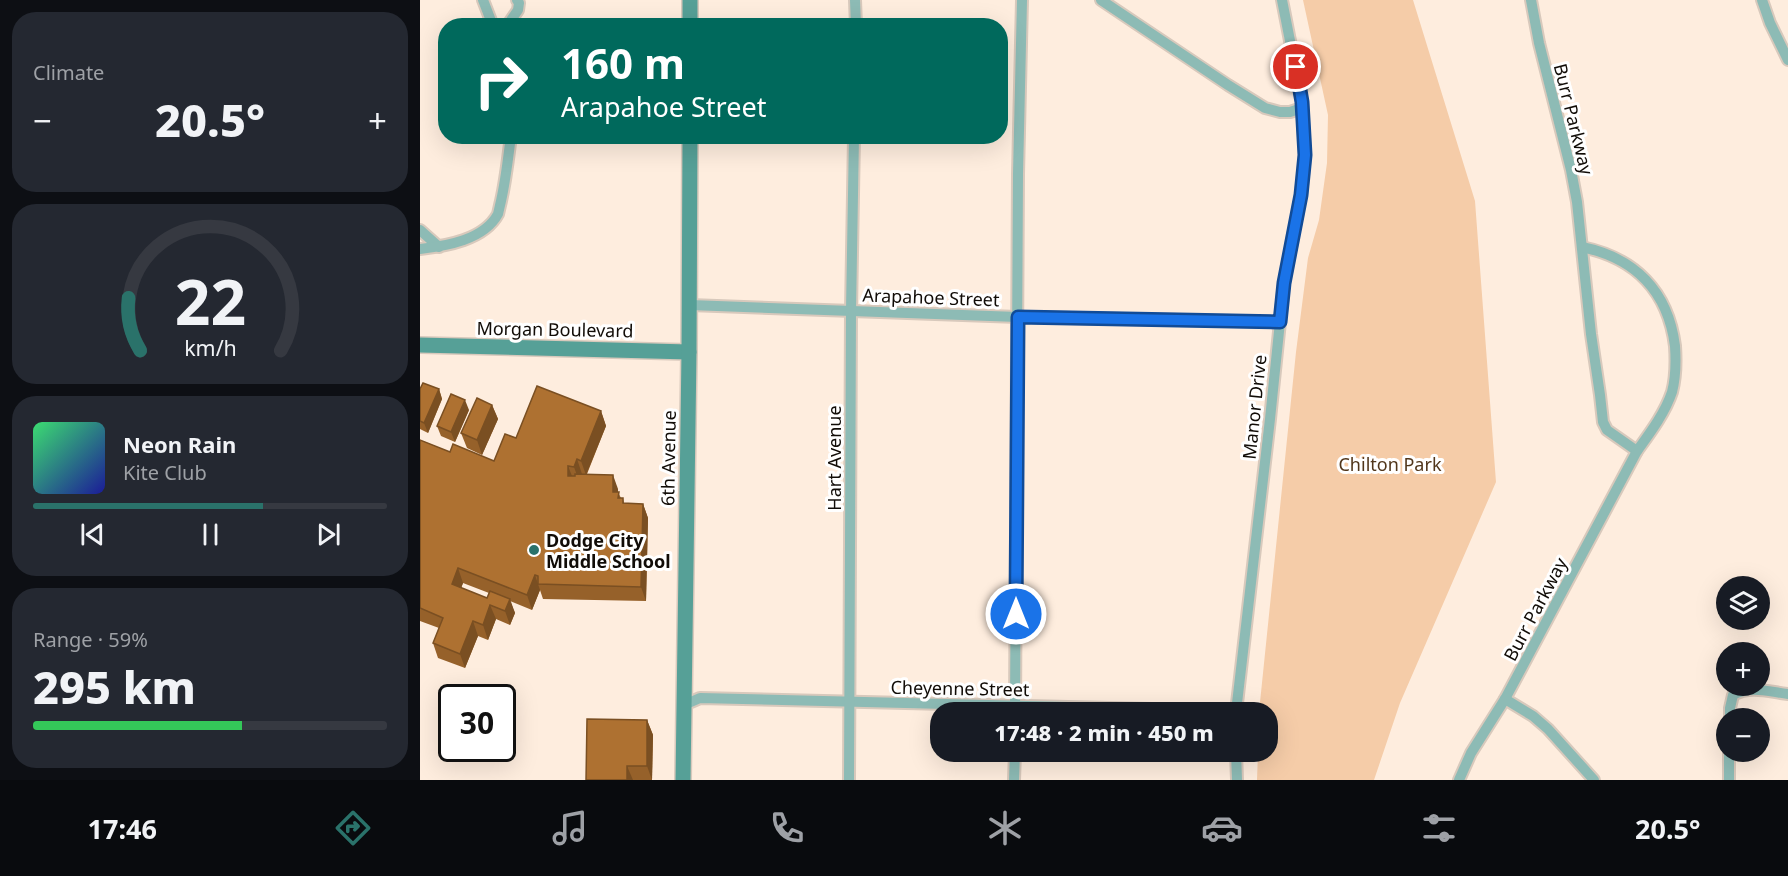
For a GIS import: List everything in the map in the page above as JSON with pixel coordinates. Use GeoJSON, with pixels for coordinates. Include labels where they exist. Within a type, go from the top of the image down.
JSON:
{"type":"FeatureCollection","features":[{"type":"Feature","properties":{"kind":"street"},"geometry":{"type":"LineString","coordinates":[[483,0],[490,18]]}},
{"type":"Feature","properties":{"kind":"street"},"geometry":{"type":"LineString","coordinates":[[690,0],[690,18]]}},
{"type":"Feature","properties":{"kind":"street"},"geometry":{"type":"LineString","coordinates":[[855,0],[856,18]]}},
{"type":"Feature","properties":{"kind":"street"},"geometry":{"type":"LineString","coordinates":[[1015,702],[1018,174],[1022,0]]}},
{"type":"Feature","properties":{"kind":"street"},"geometry":{"type":"LineString","coordinates":[[1101,0],[1265,108],[1280,112],[1302,108]]}},
{"type":"Feature","properties":{"kind":"street","name":"Manor Drive"},"geometry":{"type":"LineString","coordinates":[[1237,702],[1284,283],[1301,195],[1305,155],[1298,76],[1282,0]]}},
{"type":"Feature","properties":{"kind":"street","name":"Burr Parkway"},"geometry":{"type":"LineString","coordinates":[[1531,0],[1577,202],[1603,422],[1607,430],[1637,451]]}},
{"type":"Feature","properties":{"kind":"street"},"geometry":{"type":"LineString","coordinates":[[1762,0],[1770,23],[1788,60]]}},
{"type":"Feature","properties":{"kind":"street"},"geometry":{"type":"LineString","coordinates":[[512,18],[518,10],[520,1]]}},
{"type":"Feature","properties":{"kind":"street"},"geometry":{"type":"LineString","coordinates":[[420,249],[439,247],[470,238],[486,228],[498,214],[505,184],[510,144]]}},
{"type":"Feature","properties":{"kind":"street","name":"6th Avenue"},"geometry":{"type":"LineString","coordinates":[[683,780],[690,144]]}},
{"type":"Feature","properties":{"kind":"street","name":"Hart Avenue"},"geometry":{"type":"LineString","coordinates":[[849,780],[854,144]]}},
{"type":"Feature","properties":{"kind":"street"},"geometry":{"type":"LineString","coordinates":[[420,230],[439,247]]}},
{"type":"Feature","properties":{"kind":"street","name":"Burr Parkway"},"geometry":{"type":"LineString","coordinates":[[1459,780],[1471,753],[1505,699],[1637,451],[1654,427],[1672,392],[1676,362],[1672,327],[1662,301],[1642,275],[1621,260],[1601,251],[1582,247]]}},
{"type":"Feature","properties":{"kind":"street","name":"Arapahoe Street"},"geometry":{"type":"LineString","coordinates":[[690,305],[1018,317],[1280,322]]}},
{"type":"Feature","properties":{"kind":"street","name":"Morgan Boulevard"},"geometry":{"type":"LineString","coordinates":[[420,345],[689,352]]}},
{"type":"Feature","properties":{"kind":"street"},"geometry":{"type":"LineString","coordinates":[[1730,708],[1734,695],[1740,691],[1756,689],[1788,694]]}},
{"type":"Feature","properties":{"kind":"street","name":"Cheyenne Street"},"geometry":{"type":"LineString","coordinates":[[684,705],[700,698],[930,705]]}},
{"type":"Feature","properties":{"kind":"street"},"geometry":{"type":"LineString","coordinates":[[1505,699],[1541,722],[1594,780]]}},
{"type":"Feature","properties":{"kind":"street"},"geometry":{"type":"LineString","coordinates":[[1014,780],[1015,762]]}},
{"type":"Feature","properties":{"kind":"street"},"geometry":{"type":"LineString","coordinates":[[1236,762],[1237,780]]}},
{"type":"Feature","properties":{"kind":"street"},"geometry":{"type":"LineString","coordinates":[[1729,762],[1729,780]]}},
{"type":"Feature","properties":{"kind":"green space","name":"Chilton Park"},"geometry":{"type":"Polygon","coordinates":[[[1303,0],[1413,0],[1475,201],[1496,482],[1400,703],[1374,780],[1257,780],[1258,762],[1278,762],[1278,702],[1260,702],[1296,352],[1308,258],[1319,220],[1327,163],[1328,115],[1303,0]]]}},
{"type":"Feature","properties":{"kind":"building"},"geometry":{"type":"Polygon","coordinates":[[[423,383],[439,389],[424,423],[420,421],[420,389],[423,383]]]}},
{"type":"Feature","properties":{"kind":"building","name":"Dodge City Middle School"},"geometry":{"type":"Polygon","coordinates":[[[537,386],[601,411],[581,461],[577,459],[574,467],[568,466],[568,476],[575,476],[575,474],[613,475],[613,492],[619,492],[618,498],[623,498],[623,503],[643,504],[641,587],[538,584],[538,576],[535,575],[527,595],[458,568],[452,584],[487,598],[490,591],[510,599],[505,611],[490,605],[483,625],[473,621],[460,654],[433,643],[443,618],[420,608],[420,440],[450,452],[453,444],[494,461],[505,434],[516,438],[537,386]]]}},
{"type":"Feature","properties":{"kind":"building"},"geometry":{"type":"Polygon","coordinates":[[[451,394],[465,400],[451,432],[437,426],[451,394]]]}},
{"type":"Feature","properties":{"kind":"building"},"geometry":{"type":"Polygon","coordinates":[[[477,398],[492,405],[477,440],[461,433],[477,398]]]}},
{"type":"Feature","properties":{"kind":"building"},"geometry":{"type":"Polygon","coordinates":[[[587,719],[647,720],[647,766],[627,766],[627,780],[586,780],[587,719]]]}},
{"type":"Feature","properties":{"kind":"place","name":"Dodge City Middle School"},"geometry":{"type":"Point","coordinates":[534,550]}},
{"type":"Feature","properties":{"kind":"route"},"geometry":{"type":"LineString","coordinates":[[1016,614],[1018,317],[1280,322],[1284,283],[1301,195],[1305,155],[1302,102],[1296,67]]}}]}
